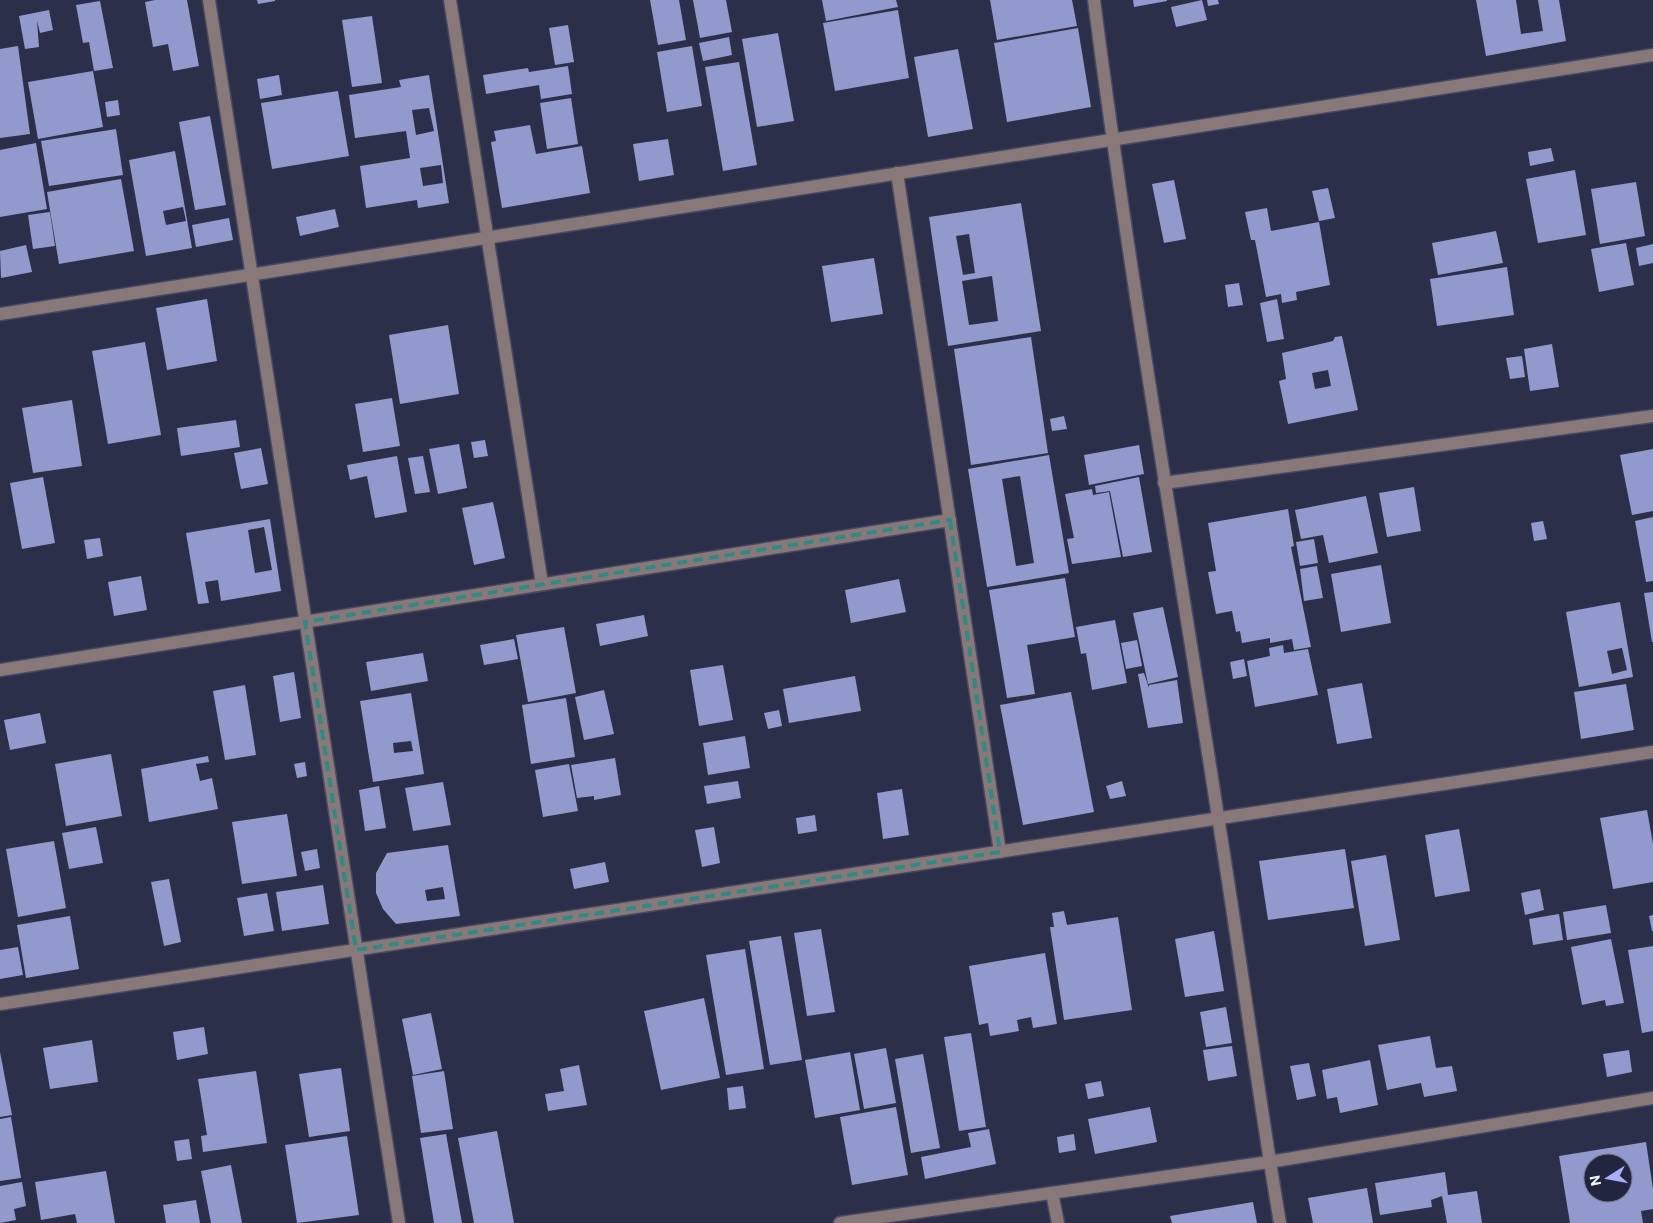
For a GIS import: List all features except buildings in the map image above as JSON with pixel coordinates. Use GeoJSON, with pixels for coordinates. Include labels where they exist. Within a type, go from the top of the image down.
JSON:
{"type":"FeatureCollection","features":[{"type":"Feature","properties":{"kind":"street"},"geometry":{"type":"LineString","coordinates":[[209,0],[399,1223]]}},
{"type":"Feature","properties":{"kind":"street"},"geometry":{"type":"LineString","coordinates":[[450,0],[542,584]]}},
{"type":"Feature","properties":{"kind":"street"},"geometry":{"type":"LineString","coordinates":[[1094,0],[1112,140],[1164,483],[1280,1223]]}},
{"type":"Feature","properties":{"kind":"street"},"geometry":{"type":"LineString","coordinates":[[0,314],[1653,56]]}},
{"type":"Feature","properties":{"kind":"street"},"geometry":{"type":"LineString","coordinates":[[897,174],[1000,852]]}},
{"type":"Feature","properties":{"kind":"street"},"geometry":{"type":"LineString","coordinates":[[1164,483],[1653,416]]}},
{"type":"Feature","properties":{"kind":"street"},"geometry":{"type":"LineString","coordinates":[[0,670],[950,520]]}},
{"type":"Feature","properties":{"kind":"street"},"geometry":{"type":"LineString","coordinates":[[0,1004],[1653,752]]}},
{"type":"Feature","properties":{"kind":"street"},"geometry":{"type":"LineString","coordinates":[[840,1223],[1269,1162],[1653,1098]]}},
{"type":"Feature","properties":{"kind":"street"},"geometry":{"type":"LineString","coordinates":[[1052,1193],[1058,1223]]}},
{"type":"Feature","properties":{"kind":"highlighted area"},"geometry":{"type":"Polygon","coordinates":[[[950,520],[1000,852],[356,950],[305,622],[950,520]]]}}]}
